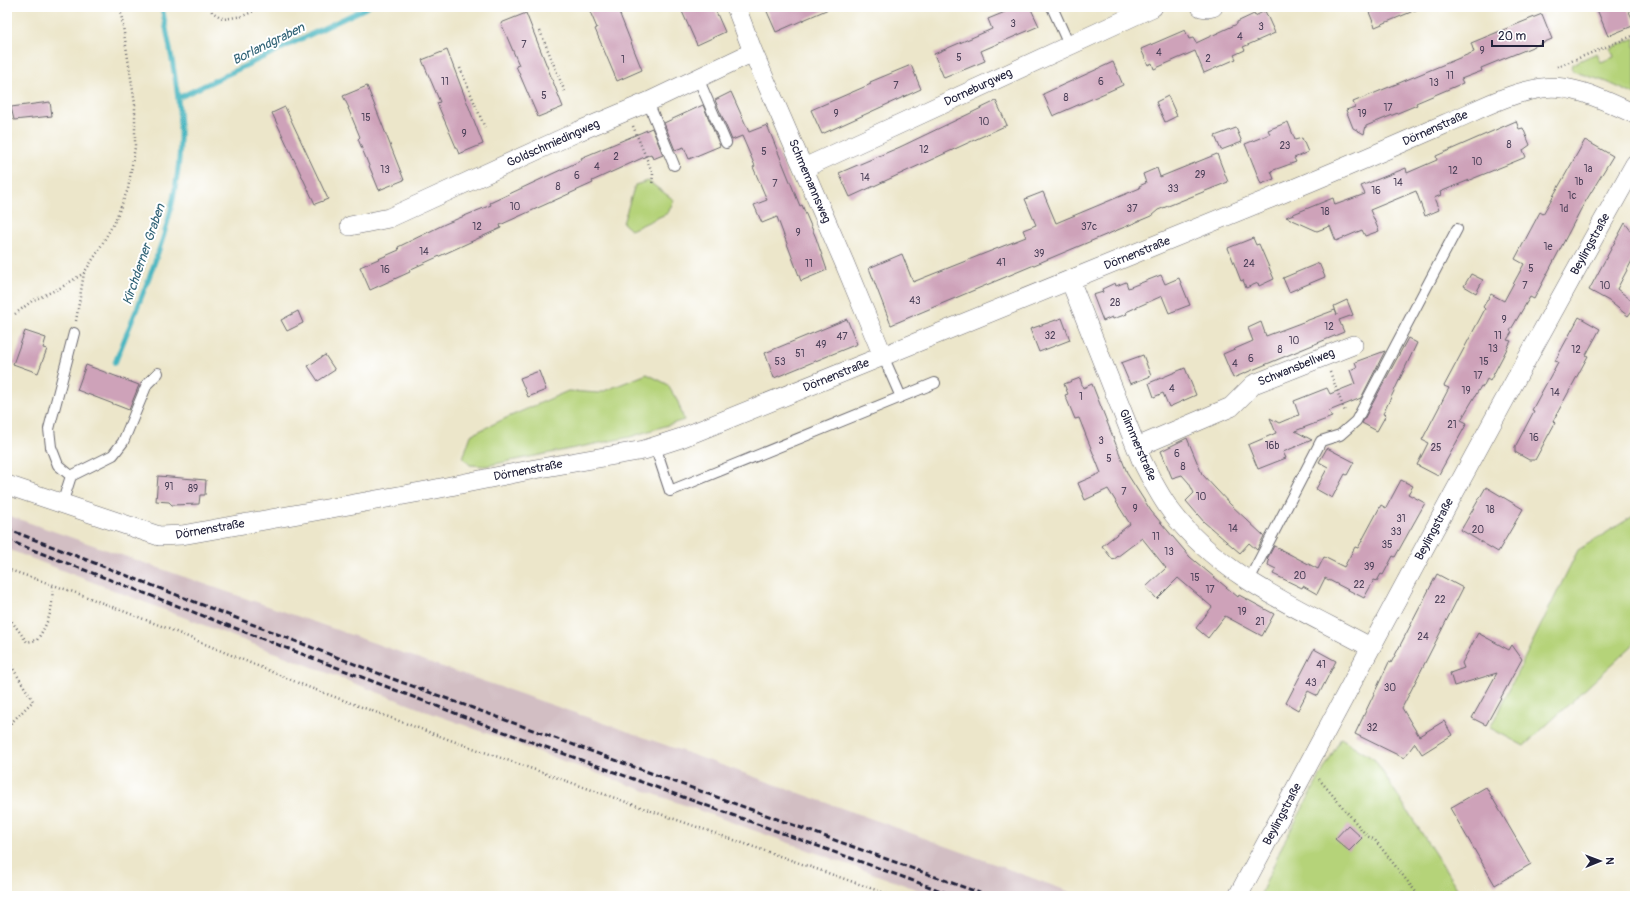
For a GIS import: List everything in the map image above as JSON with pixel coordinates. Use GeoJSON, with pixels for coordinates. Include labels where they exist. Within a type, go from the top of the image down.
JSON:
{"type":"FeatureCollection","features":[{"type":"Feature","properties":{"kind":"street","name":"Schmemannsweg"},"geometry":{"type":"LineString","coordinates":[[736,7],[753,52],[804,168],[883,356]]}},
{"type":"Feature","properties":{"kind":"street","name":"Dorneburgweg"},"geometry":{"type":"LineString","coordinates":[[804,168],[1153,7]]}},
{"type":"Feature","properties":{"kind":"street"},"geometry":{"type":"LineString","coordinates":[[1201,7],[1213,7]]}},
{"type":"Feature","properties":{"kind":"street","name":"Goldschmiedingweg"},"geometry":{"type":"LineString","coordinates":[[350,226],[390,218],[648,102],[753,52]]}},
{"type":"Feature","properties":{"kind":"street","name":"Dörnenstraße"},"geometry":{"type":"LineString","coordinates":[[7,485],[159,536],[182,535],[426,491],[655,446],[681,438],[1070,280],[1339,170],[1490,104],[1525,92],[1545,88],[1565,88],[1589,95],[1635,114]]}},
{"type":"Feature","properties":{"kind":"street","name":"Beylingstraße"},"geometry":{"type":"LineString","coordinates":[[1238,896],[1370,647],[1550,316],[1635,164]]}},
{"type":"Feature","properties":{"kind":"street","name":"Glimmerstraße"},"geometry":{"type":"LineString","coordinates":[[1070,280],[1153,484],[1172,512],[1194,536],[1219,558],[1248,580],[1370,647]]}},
{"type":"Feature","properties":{"kind":"street","name":"Schwansbellweg"},"geometry":{"type":"LineString","coordinates":[[1137,447],[1231,407],[1254,384],[1352,345]]}},
{"type":"Feature","properties":{"kind":"lane"},"geometry":{"type":"LineString","coordinates":[[1052,7],[1069,45]]}},
{"type":"Feature","properties":{"kind":"lane"},"geometry":{"type":"LineString","coordinates":[[698,78],[726,143]]}},
{"type":"Feature","properties":{"kind":"lane"},"geometry":{"type":"LineString","coordinates":[[648,102],[674,165]]}},
{"type":"Feature","properties":{"kind":"lane"},"geometry":{"type":"LineString","coordinates":[[1248,580],[1321,441],[1340,435],[1356,421],[1457,229]]}},
{"type":"Feature","properties":{"kind":"lane"},"geometry":{"type":"LineString","coordinates":[[71,476],[58,466],[51,447],[49,429],[74,333]]}},
{"type":"Feature","properties":{"kind":"lane"},"geometry":{"type":"LineString","coordinates":[[883,356],[901,397]]}},
{"type":"Feature","properties":{"kind":"lane"},"geometry":{"type":"LineString","coordinates":[[62,504],[71,476],[113,455],[123,442],[147,384],[158,373]]}},
{"type":"Feature","properties":{"kind":"lane"},"geometry":{"type":"LineString","coordinates":[[655,446],[670,492],[935,384]]}},
{"type":"Feature","properties":{"kind":"path"},"geometry":{"type":"LineString","coordinates":[[15,314],[32,301],[62,287],[84,272],[97,253],[115,221],[128,189],[135,147],[135,104],[120,7]]}},
{"type":"Feature","properties":{"kind":"path"},"geometry":{"type":"LineString","coordinates":[[211,7],[212,12],[224,20],[243,16],[262,7]]}},
{"type":"Feature","properties":{"kind":"path"},"geometry":{"type":"LineString","coordinates":[[540,31],[565,92]]}},
{"type":"Feature","properties":{"kind":"path"},"geometry":{"type":"LineString","coordinates":[[1557,67],[1635,35]]}},
{"type":"Feature","properties":{"kind":"path"},"geometry":{"type":"LineString","coordinates":[[460,68],[485,128]]}},
{"type":"Feature","properties":{"kind":"path"},"geometry":{"type":"LineString","coordinates":[[627,111],[653,174],[652,185]]}},
{"type":"Feature","properties":{"kind":"path"},"geometry":{"type":"LineString","coordinates":[[74,333],[84,272]]}},
{"type":"Feature","properties":{"kind":"path"},"geometry":{"type":"LineString","coordinates":[[1324,356],[1351,425]]}},
{"type":"Feature","properties":{"kind":"path"},"geometry":{"type":"LineString","coordinates":[[7,569],[119,609],[308,687],[453,741],[893,896]]}},
{"type":"Feature","properties":{"kind":"path"},"geometry":{"type":"LineString","coordinates":[[7,615],[27,642],[37,640],[46,628],[52,612],[54,600],[52,586]]}},
{"type":"Feature","properties":{"kind":"path"},"geometry":{"type":"LineString","coordinates":[[7,659],[33,701],[7,727]]}},
{"type":"Feature","properties":{"kind":"path"},"geometry":{"type":"LineString","coordinates":[[1308,765],[1367,836],[1375,840],[1419,896]]}},
{"type":"Feature","properties":{"kind":"shaded area"},"geometry":{"type":"Polygon","coordinates":[[[7,515],[615,727],[889,825],[1081,896],[935,896],[431,713],[7,549],[7,515]]]}},
{"type":"Feature","properties":{"kind":"green space"},"geometry":{"type":"Polygon","coordinates":[[[1635,38],[1635,95],[1607,82],[1575,72],[1571,69],[1572,64],[1597,53],[1601,62],[1614,57],[1611,48],[1635,38]]]}},
{"type":"Feature","properties":{"kind":"green space"},"geometry":{"type":"Polygon","coordinates":[[[648,181],[674,200],[668,213],[631,230],[623,223],[635,185],[648,181]]]}},
{"type":"Feature","properties":{"kind":"green space"},"geometry":{"type":"Polygon","coordinates":[[[647,374],[667,384],[678,402],[684,420],[630,437],[485,466],[470,465],[463,458],[471,435],[506,418],[568,391],[599,393],[647,374]]]}},
{"type":"Feature","properties":{"kind":"green space"},"geometry":{"type":"Polygon","coordinates":[[[1635,515],[1635,643],[1524,746],[1490,728],[1578,550],[1635,515]]]}},
{"type":"Feature","properties":{"kind":"green space"},"geometry":{"type":"Polygon","coordinates":[[[1341,738],[1375,760],[1462,896],[1260,896],[1282,846],[1341,738]]]}},
{"type":"Feature","properties":{"kind":"building"},"geometry":{"type":"Polygon","coordinates":[[[588,7],[617,7],[642,70],[617,81],[595,29],[597,28],[588,7]]]}},
{"type":"Feature","properties":{"kind":"building"},"geometry":{"type":"Polygon","coordinates":[[[680,7],[714,7],[725,32],[697,45],[680,7]]]}},
{"type":"Feature","properties":{"kind":"building"},"geometry":{"type":"Polygon","coordinates":[[[765,7],[833,7],[776,32],[765,7]]]}},
{"type":"Feature","properties":{"kind":"building"},"geometry":{"type":"Polygon","coordinates":[[[1017,7],[1030,7],[1039,26],[981,51],[985,61],[944,78],[934,54],[992,29],[988,19],[1017,7]]]}},
{"type":"Feature","properties":{"kind":"building"},"geometry":{"type":"Polygon","coordinates":[[[1367,7],[1423,7],[1375,27],[1367,7]]]}},
{"type":"Feature","properties":{"kind":"building"},"geometry":{"type":"Polygon","coordinates":[[[1596,7],[1627,7],[1635,25],[1608,36],[1596,7]]]}},
{"type":"Feature","properties":{"kind":"building"},"geometry":{"type":"Polygon","coordinates":[[[1265,11],[1275,33],[1243,47],[1245,50],[1234,55],[1236,59],[1204,73],[1195,51],[1154,69],[1152,63],[1148,65],[1141,49],[1185,30],[1189,39],[1193,38],[1196,43],[1237,24],[1237,22],[1254,14],[1255,16],[1265,11]]]}},
{"type":"Feature","properties":{"kind":"building"},"geometry":{"type":"Polygon","coordinates":[[[526,13],[563,107],[538,117],[516,66],[519,65],[501,23],[526,13]]]}},
{"type":"Feature","properties":{"kind":"building"},"geometry":{"type":"Polygon","coordinates":[[[1542,14],[1552,39],[1481,68],[1482,71],[1461,79],[1463,83],[1416,103],[1417,105],[1366,126],[1364,134],[1353,128],[1346,110],[1355,107],[1353,102],[1474,52],[1471,43],[1542,14]]]}},
{"type":"Feature","properties":{"kind":"building"},"geometry":{"type":"Polygon","coordinates":[[[447,50],[483,144],[459,154],[437,103],[440,102],[422,60],[447,50]]]}},
{"type":"Feature","properties":{"kind":"building"},"geometry":{"type":"Polygon","coordinates":[[[1113,62],[1123,85],[1053,116],[1043,94],[1113,62]]]}},
{"type":"Feature","properties":{"kind":"building"},"geometry":{"type":"Polygon","coordinates":[[[911,65],[921,89],[822,134],[811,110],[871,84],[870,82],[911,65]]]}},
{"type":"Feature","properties":{"kind":"building"},"geometry":{"type":"Polygon","coordinates":[[[367,86],[404,180],[379,190],[358,139],[360,137],[343,96],[367,86]]]}},
{"type":"Feature","properties":{"kind":"building"},"geometry":{"type":"Polygon","coordinates":[[[731,92],[749,132],[767,125],[800,206],[802,205],[816,238],[827,270],[801,281],[777,217],[762,223],[754,205],[767,200],[753,167],[755,166],[742,136],[732,140],[715,100],[731,92]]]}},
{"type":"Feature","properties":{"kind":"building"},"geometry":{"type":"Polygon","coordinates":[[[1168,96],[1177,116],[1165,122],[1156,102],[1168,96]]]}},
{"type":"Feature","properties":{"kind":"building"},"geometry":{"type":"Polygon","coordinates":[[[996,101],[1007,125],[850,197],[839,173],[900,147],[996,101]]]}},
{"type":"Feature","properties":{"kind":"building"},"geometry":{"type":"Polygon","coordinates":[[[50,102],[52,116],[14,120],[11,107],[50,102]]]}},
{"type":"Feature","properties":{"kind":"building"},"geometry":{"type":"Polygon","coordinates":[[[703,105],[720,146],[689,159],[684,147],[675,150],[664,123],[703,105]]]}},
{"type":"Feature","properties":{"kind":"building"},"geometry":{"type":"Polygon","coordinates":[[[285,107],[328,199],[315,204],[272,113],[285,107]]]}},
{"type":"Feature","properties":{"kind":"building"},"geometry":{"type":"Polygon","coordinates":[[[1516,121],[1519,129],[1523,128],[1530,145],[1523,150],[1526,157],[1440,192],[1441,195],[1434,198],[1439,210],[1425,216],[1416,191],[1370,210],[1379,231],[1365,236],[1362,230],[1336,241],[1330,226],[1317,231],[1286,217],[1333,198],[1335,205],[1365,194],[1361,186],[1406,168],[1407,173],[1437,160],[1436,156],[1516,121]]]}},
{"type":"Feature","properties":{"kind":"building"},"geometry":{"type":"Polygon","coordinates":[[[1288,122],[1295,140],[1302,138],[1308,152],[1294,158],[1296,162],[1271,171],[1274,179],[1261,184],[1245,144],[1270,134],[1268,130],[1288,122]]]}},
{"type":"Feature","properties":{"kind":"building"},"geometry":{"type":"Polygon","coordinates":[[[652,128],[663,155],[653,159],[651,154],[592,181],[593,183],[500,225],[501,228],[409,270],[410,272],[370,290],[360,267],[399,250],[398,247],[445,224],[491,205],[490,203],[582,160],[581,158],[652,128]]]}},
{"type":"Feature","properties":{"kind":"building"},"geometry":{"type":"Polygon","coordinates":[[[1236,128],[1242,142],[1221,150],[1215,136],[1236,128]]]}},
{"type":"Feature","properties":{"kind":"building"},"geometry":{"type":"Polygon","coordinates":[[[1585,140],[1613,156],[1581,209],[1534,299],[1530,297],[1510,331],[1512,332],[1507,340],[1511,341],[1490,381],[1487,379],[1483,387],[1481,386],[1461,420],[1467,423],[1438,476],[1417,465],[1428,443],[1422,440],[1449,388],[1444,386],[1485,309],[1483,307],[1491,294],[1504,301],[1524,264],[1515,259],[1540,212],[1543,214],[1585,140]]]}},
{"type":"Feature","properties":{"kind":"building"},"geometry":{"type":"Polygon","coordinates":[[[1217,154],[1228,182],[1158,210],[1151,216],[891,325],[869,268],[902,254],[913,282],[1026,237],[1023,230],[1036,225],[1025,199],[1043,192],[1056,223],[1140,188],[1139,186],[1146,183],[1143,174],[1157,168],[1160,177],[1217,154]]]}},
{"type":"Feature","properties":{"kind":"building"},"geometry":{"type":"Polygon","coordinates":[[[1625,223],[1635,236],[1635,255],[1617,289],[1635,303],[1635,307],[1628,316],[1609,301],[1589,290],[1625,223]]]}},
{"type":"Feature","properties":{"kind":"building"},"geometry":{"type":"Polygon","coordinates":[[[1253,238],[1256,245],[1259,244],[1274,279],[1259,286],[1258,283],[1246,288],[1243,280],[1241,281],[1228,248],[1253,238]]]}},
{"type":"Feature","properties":{"kind":"building"},"geometry":{"type":"Polygon","coordinates":[[[1319,263],[1325,277],[1289,292],[1283,278],[1319,263]]]}},
{"type":"Feature","properties":{"kind":"building"},"geometry":{"type":"Polygon","coordinates":[[[1471,274],[1483,280],[1476,293],[1464,286],[1471,274]]]}},
{"type":"Feature","properties":{"kind":"building"},"geometry":{"type":"Polygon","coordinates":[[[1161,275],[1165,284],[1179,278],[1190,305],[1169,313],[1162,296],[1126,312],[1127,314],[1113,319],[1112,317],[1103,321],[1093,295],[1103,292],[1102,289],[1115,283],[1116,286],[1126,282],[1128,288],[1161,275]]]}},
{"type":"Feature","properties":{"kind":"building"},"geometry":{"type":"Polygon","coordinates":[[[1347,300],[1353,315],[1339,320],[1344,332],[1233,378],[1223,354],[1253,341],[1248,328],[1261,322],[1266,336],[1335,310],[1337,315],[1334,306],[1347,300]]]}},
{"type":"Feature","properties":{"kind":"building"},"geometry":{"type":"Polygon","coordinates":[[[298,311],[303,323],[287,331],[281,320],[298,311]]]}},
{"type":"Feature","properties":{"kind":"building"},"geometry":{"type":"Polygon","coordinates":[[[1579,317],[1600,329],[1586,355],[1588,356],[1553,421],[1555,423],[1535,460],[1529,460],[1515,452],[1515,447],[1534,411],[1532,410],[1558,362],[1555,361],[1579,317]]]}},
{"type":"Feature","properties":{"kind":"building"},"geometry":{"type":"Polygon","coordinates":[[[1062,318],[1070,340],[1039,352],[1030,329],[1062,318]]]}},
{"type":"Feature","properties":{"kind":"building"},"geometry":{"type":"Polygon","coordinates":[[[847,319],[857,344],[774,378],[765,353],[847,319]]]}},
{"type":"Feature","properties":{"kind":"building"},"geometry":{"type":"Polygon","coordinates":[[[25,331],[46,338],[43,348],[47,349],[38,373],[13,364],[25,331]]]}},
{"type":"Feature","properties":{"kind":"building"},"geometry":{"type":"Polygon","coordinates":[[[1408,338],[1417,343],[1383,414],[1386,415],[1377,431],[1362,423],[1408,338]]]}},
{"type":"Feature","properties":{"kind":"building"},"geometry":{"type":"Polygon","coordinates":[[[1385,351],[1361,398],[1329,411],[1332,417],[1295,431],[1312,440],[1283,452],[1286,458],[1258,469],[1248,445],[1276,433],[1270,418],[1279,423],[1299,415],[1294,401],[1327,388],[1330,394],[1355,384],[1350,370],[1357,367],[1355,362],[1385,351]]]}},
{"type":"Feature","properties":{"kind":"building"},"geometry":{"type":"Polygon","coordinates":[[[325,355],[335,370],[318,381],[308,366],[325,355]]]}},
{"type":"Feature","properties":{"kind":"building"},"geometry":{"type":"Polygon","coordinates":[[[1143,355],[1151,376],[1130,384],[1121,363],[1143,355]]]}},
{"type":"Feature","properties":{"kind":"building"},"geometry":{"type":"Polygon","coordinates":[[[86,365],[139,385],[129,410],[77,390],[86,365]]]}},
{"type":"Feature","properties":{"kind":"building"},"geometry":{"type":"Polygon","coordinates":[[[1185,368],[1196,395],[1169,407],[1163,393],[1154,397],[1149,383],[1185,368]]]}},
{"type":"Feature","properties":{"kind":"building"},"geometry":{"type":"Polygon","coordinates":[[[539,371],[546,390],[528,397],[520,378],[539,371]]]}},
{"type":"Feature","properties":{"kind":"building"},"geometry":{"type":"Polygon","coordinates":[[[1080,378],[1083,388],[1092,384],[1128,475],[1151,511],[1190,557],[1238,597],[1239,595],[1274,614],[1262,636],[1225,616],[1208,638],[1196,628],[1212,607],[1178,578],[1157,599],[1146,587],[1166,568],[1142,538],[1113,560],[1102,546],[1130,524],[1108,489],[1085,500],[1078,483],[1101,473],[1079,418],[1075,419],[1065,395],[1068,394],[1064,384],[1080,378]]]}},
{"type":"Feature","properties":{"kind":"building"},"geometry":{"type":"Polygon","coordinates":[[[1187,438],[1202,474],[1230,504],[1264,536],[1257,550],[1249,543],[1240,553],[1204,522],[1186,501],[1194,493],[1189,483],[1182,475],[1172,478],[1161,451],[1187,438]]]}},
{"type":"Feature","properties":{"kind":"building"},"geometry":{"type":"Polygon","coordinates":[[[1327,448],[1354,462],[1347,475],[1345,474],[1332,498],[1316,489],[1328,467],[1319,462],[1327,448]]]}},
{"type":"Feature","properties":{"kind":"building"},"geometry":{"type":"Polygon","coordinates":[[[158,476],[206,480],[205,495],[200,495],[199,504],[172,505],[169,502],[156,501],[158,476]]]}},
{"type":"Feature","properties":{"kind":"building"},"geometry":{"type":"Polygon","coordinates":[[[1401,480],[1413,486],[1408,494],[1425,503],[1395,557],[1393,556],[1383,575],[1381,574],[1377,581],[1374,580],[1364,598],[1325,578],[1317,594],[1303,586],[1302,588],[1273,574],[1276,569],[1268,565],[1269,561],[1267,559],[1274,546],[1318,569],[1324,557],[1344,567],[1355,547],[1358,548],[1381,505],[1386,508],[1401,480]]]}},
{"type":"Feature","properties":{"kind":"building"},"geometry":{"type":"Polygon","coordinates":[[[1486,487],[1523,509],[1498,552],[1461,530],[1486,487]]]}},
{"type":"Feature","properties":{"kind":"building"},"geometry":{"type":"Polygon","coordinates":[[[1437,574],[1463,588],[1402,708],[1419,736],[1444,721],[1452,735],[1422,754],[1415,743],[1404,758],[1355,734],[1389,662],[1391,663],[1437,574]]]}},
{"type":"Feature","properties":{"kind":"building"},"geometry":{"type":"Polygon","coordinates":[[[1478,633],[1509,650],[1512,645],[1522,659],[1486,725],[1472,718],[1497,673],[1454,686],[1450,673],[1464,668],[1462,663],[1478,633]]]}},
{"type":"Feature","properties":{"kind":"building"},"geometry":{"type":"Polygon","coordinates":[[[1314,649],[1336,661],[1318,696],[1308,691],[1298,710],[1286,703],[1314,649]]]}},
{"type":"Feature","properties":{"kind":"building"},"geometry":{"type":"Polygon","coordinates":[[[1486,787],[1531,864],[1495,885],[1450,808],[1486,787]]]}},
{"type":"Feature","properties":{"kind":"building"},"geometry":{"type":"Polygon","coordinates":[[[1348,825],[1362,838],[1349,851],[1335,839],[1348,825]]]}},
{"type":"Feature","properties":{"kind":"waterway","name":"Kirchderner Graben"},"geometry":{"type":"LineString","coordinates":[[115,363],[158,254],[173,198],[178,169],[180,140],[179,106],[162,7]]}},
{"type":"Feature","properties":{"kind":"waterway","name":"Borlandgraben"},"geometry":{"type":"LineString","coordinates":[[178,98],[368,7]]}},
{"type":"Feature","properties":{"kind":"railway"},"geometry":{"type":"LineString","coordinates":[[7,529],[393,679],[988,896]]}},
{"type":"Feature","properties":{"kind":"railway"},"geometry":{"type":"LineString","coordinates":[[7,540],[496,729],[955,896]]}}]}
